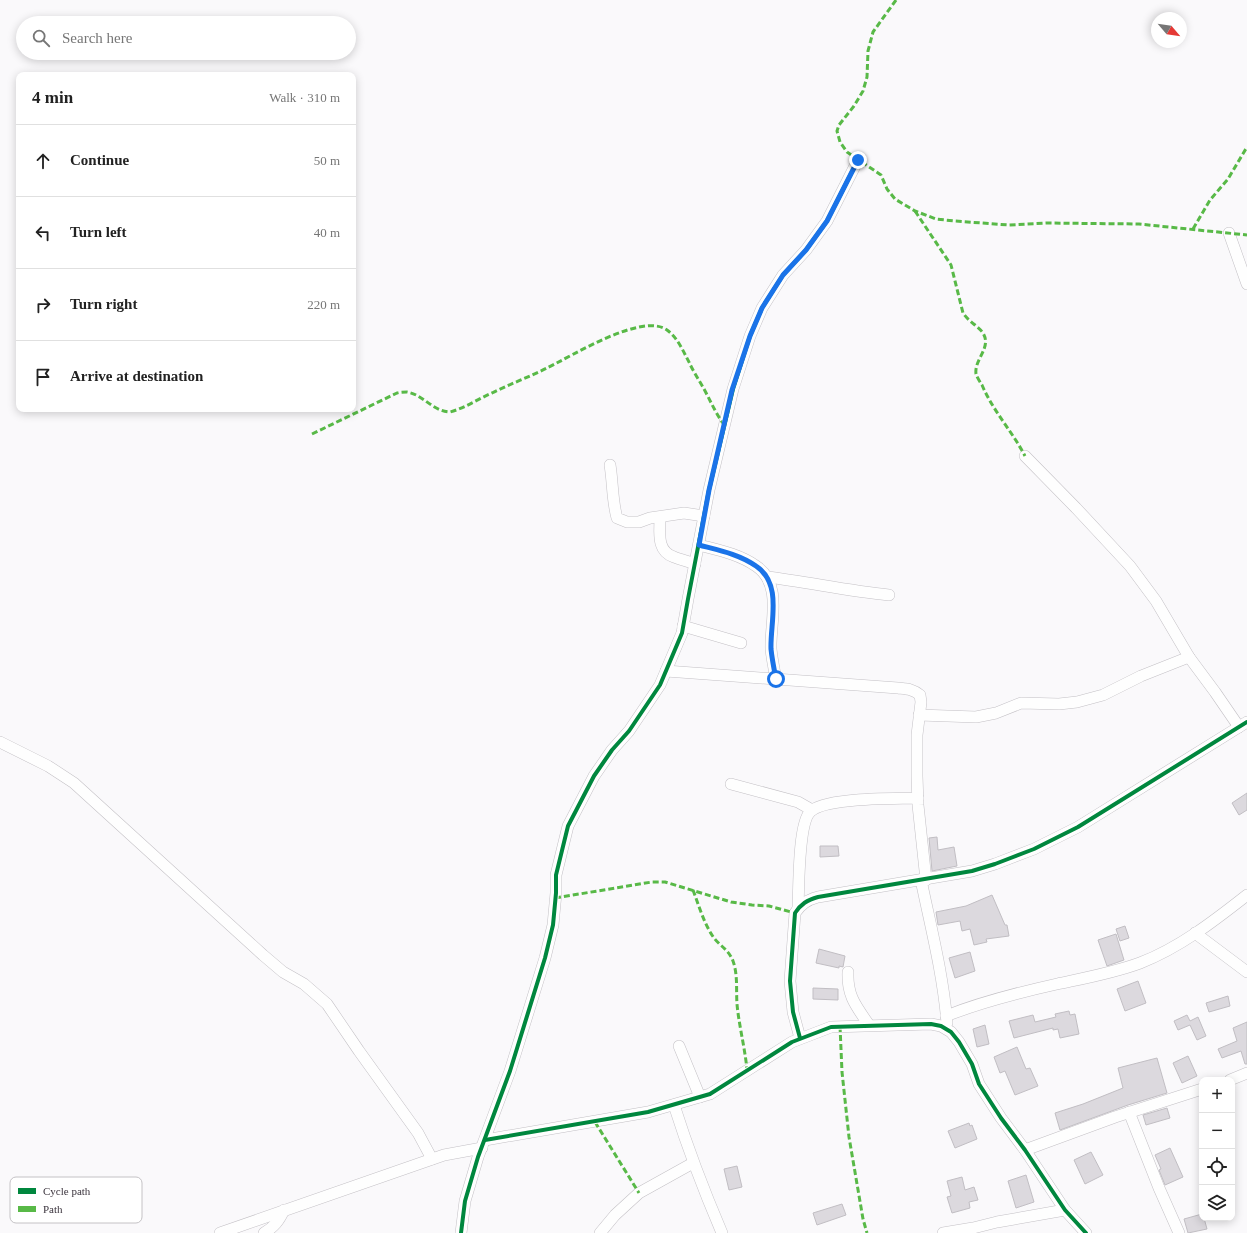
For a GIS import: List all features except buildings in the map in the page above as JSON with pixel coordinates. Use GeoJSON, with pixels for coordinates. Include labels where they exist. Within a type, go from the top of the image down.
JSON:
{"type":"FeatureCollection","features":[{"type":"Feature","properties":{"kind":"street"},"geometry":{"type":"LineString","coordinates":[[461,1233],[465,1201],[483,1144],[512,1064],[545,958],[553,924],[556,875],[568,826],[594,776],[612,750],[629,731],[660,685],[682,633],[704,516],[732,390],[750,336],[762,308],[783,275],[806,250],[827,221],[858,160]]}},
{"type":"Feature","properties":{"kind":"street"},"geometry":{"type":"LineString","coordinates":[[1229,233],[1247,284]]}},
{"type":"Feature","properties":{"kind":"street"},"geometry":{"type":"LineString","coordinates":[[800,1038],[793,1012],[790,981],[795,912],[800,905],[808,900],[818,897],[887,884],[923,880],[972,871],[1034,849],[1078,827],[1243,724],[1215,692],[1189,657],[1156,601],[1130,566],[1098,530],[1025,456]]}},
{"type":"Feature","properties":{"kind":"street"},"geometry":{"type":"LineString","coordinates":[[610,465],[613,484],[613,503],[617,518],[627,522],[639,522],[660,516],[684,513],[704,516]]}},
{"type":"Feature","properties":{"kind":"street"},"geometry":{"type":"LineString","coordinates":[[660,516],[661,547],[670,556],[695,564]]}},
{"type":"Feature","properties":{"kind":"street"},"geometry":{"type":"LineString","coordinates":[[699,545],[742,558],[757,566],[767,576],[772,592],[774,610],[771,649],[776,679]]}},
{"type":"Feature","properties":{"kind":"street"},"geometry":{"type":"LineString","coordinates":[[767,576],[864,593],[890,595]]}},
{"type":"Feature","properties":{"kind":"street"},"geometry":{"type":"LineString","coordinates":[[683,626],[741,643]]}},
{"type":"Feature","properties":{"kind":"street"},"geometry":{"type":"LineString","coordinates":[[919,716],[976,716],[996,713],[1021,703],[1059,704],[1077,702],[1103,695],[1140,676],[1189,657]]}},
{"type":"Feature","properties":{"kind":"street"},"geometry":{"type":"LineString","coordinates":[[666,671],[912,690],[920,695],[917,735],[918,798],[923,880],[931,930],[938,957],[948,1030]]}},
{"type":"Feature","properties":{"kind":"street"},"geometry":{"type":"LineString","coordinates":[[0,742],[48,766],[74,783],[263,955],[283,972],[304,984],[327,1004],[358,1051],[418,1133],[432,1159]]}},
{"type":"Feature","properties":{"kind":"street"},"geometry":{"type":"LineString","coordinates":[[731,784],[798,802],[812,810]]}},
{"type":"Feature","properties":{"kind":"street"},"geometry":{"type":"LineString","coordinates":[[798,908],[801,843],[804,823],[812,810],[822,806],[848,801],[918,798]]}},
{"type":"Feature","properties":{"kind":"street"},"geometry":{"type":"LineString","coordinates":[[946,1016],[969,1007],[1057,984],[1111,973],[1140,963],[1172,948],[1247,895]]}},
{"type":"Feature","properties":{"kind":"street"},"geometry":{"type":"LineString","coordinates":[[1195,933],[1247,972]]}},
{"type":"Feature","properties":{"kind":"street"},"geometry":{"type":"LineString","coordinates":[[848,972],[847,982],[849,993],[870,1025]]}},
{"type":"Feature","properties":{"kind":"street"},"geometry":{"type":"LineString","coordinates":[[220,1233],[444,1155],[483,1144],[648,1112],[710,1094],[792,1042],[831,1027],[931,1024],[941,1026],[948,1030],[959,1042],[972,1064],[979,1084],[1001,1118],[1066,1210],[1086,1233]]}},
{"type":"Feature","properties":{"kind":"street"},"geometry":{"type":"LineString","coordinates":[[679,1046],[700,1097]]}},
{"type":"Feature","properties":{"kind":"street"},"geometry":{"type":"LineString","coordinates":[[1235,1078],[1247,1073]]}},
{"type":"Feature","properties":{"kind":"street"},"geometry":{"type":"LineString","coordinates":[[1025,1150],[1129,1112],[1199,1090]]}},
{"type":"Feature","properties":{"kind":"street"},"geometry":{"type":"LineString","coordinates":[[674,1105],[693,1163],[722,1233]]}},
{"type":"Feature","properties":{"kind":"street"},"geometry":{"type":"LineString","coordinates":[[1129,1112],[1159,1188],[1179,1233]]}},
{"type":"Feature","properties":{"kind":"street"},"geometry":{"type":"LineString","coordinates":[[600,1233],[615,1215],[639,1193],[693,1163]]}},
{"type":"Feature","properties":{"kind":"street"},"geometry":{"type":"LineString","coordinates":[[264,1233],[280,1220],[284,1210]]}},
{"type":"Feature","properties":{"kind":"street"},"geometry":{"type":"LineString","coordinates":[[943,1233],[1066,1210]]}},
{"type":"Feature","properties":{"kind":"marked path"},"geometry":{"type":"LineString","coordinates":[[896,0],[873,32],[868,51],[867,77],[863,91],[854,106],[839,125],[837,131],[840,142],[847,152],[881,175],[887,189],[895,199],[915,211],[936,219],[955,221],[1009,225],[1047,223],[1139,224],[1247,235]]}},
{"type":"Feature","properties":{"kind":"marked path"},"geometry":{"type":"LineString","coordinates":[[1193,229],[1210,200],[1228,179],[1247,147]]}},
{"type":"Feature","properties":{"kind":"marked path"},"geometry":{"type":"LineString","coordinates":[[915,211],[951,265],[963,313],[983,333],[985,344],[976,369],[976,374],[992,404],[1025,456]]}},
{"type":"Feature","properties":{"kind":"marked path"},"geometry":{"type":"LineString","coordinates":[[312,434],[399,392],[413,394],[438,409],[450,412],[466,406],[607,338],[641,327],[656,326],[667,330],[677,341],[725,426]]}},
{"type":"Feature","properties":{"kind":"marked path"},"geometry":{"type":"LineString","coordinates":[[555,898],[652,882],[665,882],[731,902],[769,906],[795,913]]}},
{"type":"Feature","properties":{"kind":"marked path"},"geometry":{"type":"LineString","coordinates":[[693,890],[710,933],[729,954],[735,966],[737,1004],[747,1070]]}},
{"type":"Feature","properties":{"kind":"marked path"},"geometry":{"type":"LineString","coordinates":[[840,1026],[842,1072],[849,1137],[863,1219],[867,1233]]}},
{"type":"Feature","properties":{"kind":"marked path"},"geometry":{"type":"LineString","coordinates":[[595,1122],[639,1193]]}},
{"type":"Feature","properties":{"kind":"cycle path"},"geometry":{"type":"LineString","coordinates":[[461,1233],[465,1201],[478,1157],[510,1071],[545,958],[553,925],[556,875],[568,826],[594,776],[612,750],[629,731],[660,685],[682,633],[709,490],[733,389],[750,336],[762,308],[783,275],[806,250],[827,221],[858,160]]}},
{"type":"Feature","properties":{"kind":"cycle path"},"geometry":{"type":"LineString","coordinates":[[800,1038],[793,1012],[790,981],[795,913],[805,903],[818,897],[972,871],[1034,849],[1078,827],[1247,722]]}},
{"type":"Feature","properties":{"kind":"cycle path"},"geometry":{"type":"LineString","coordinates":[[485,1140],[648,1112],[710,1094],[792,1042],[831,1027],[931,1024],[941,1026],[951,1032],[959,1042],[972,1064],[979,1084],[1001,1118],[1025,1150],[1065,1210],[1086,1233]]}},
{"type":"Feature","properties":{"kind":"route"},"geometry":{"type":"LineString","coordinates":[[776,679],[771,649],[774,610],[772,592],[767,576],[757,566],[742,558],[699,545],[709,490],[732,390],[750,336],[762,308],[783,275],[806,250],[827,221],[858,160]]}}]}
